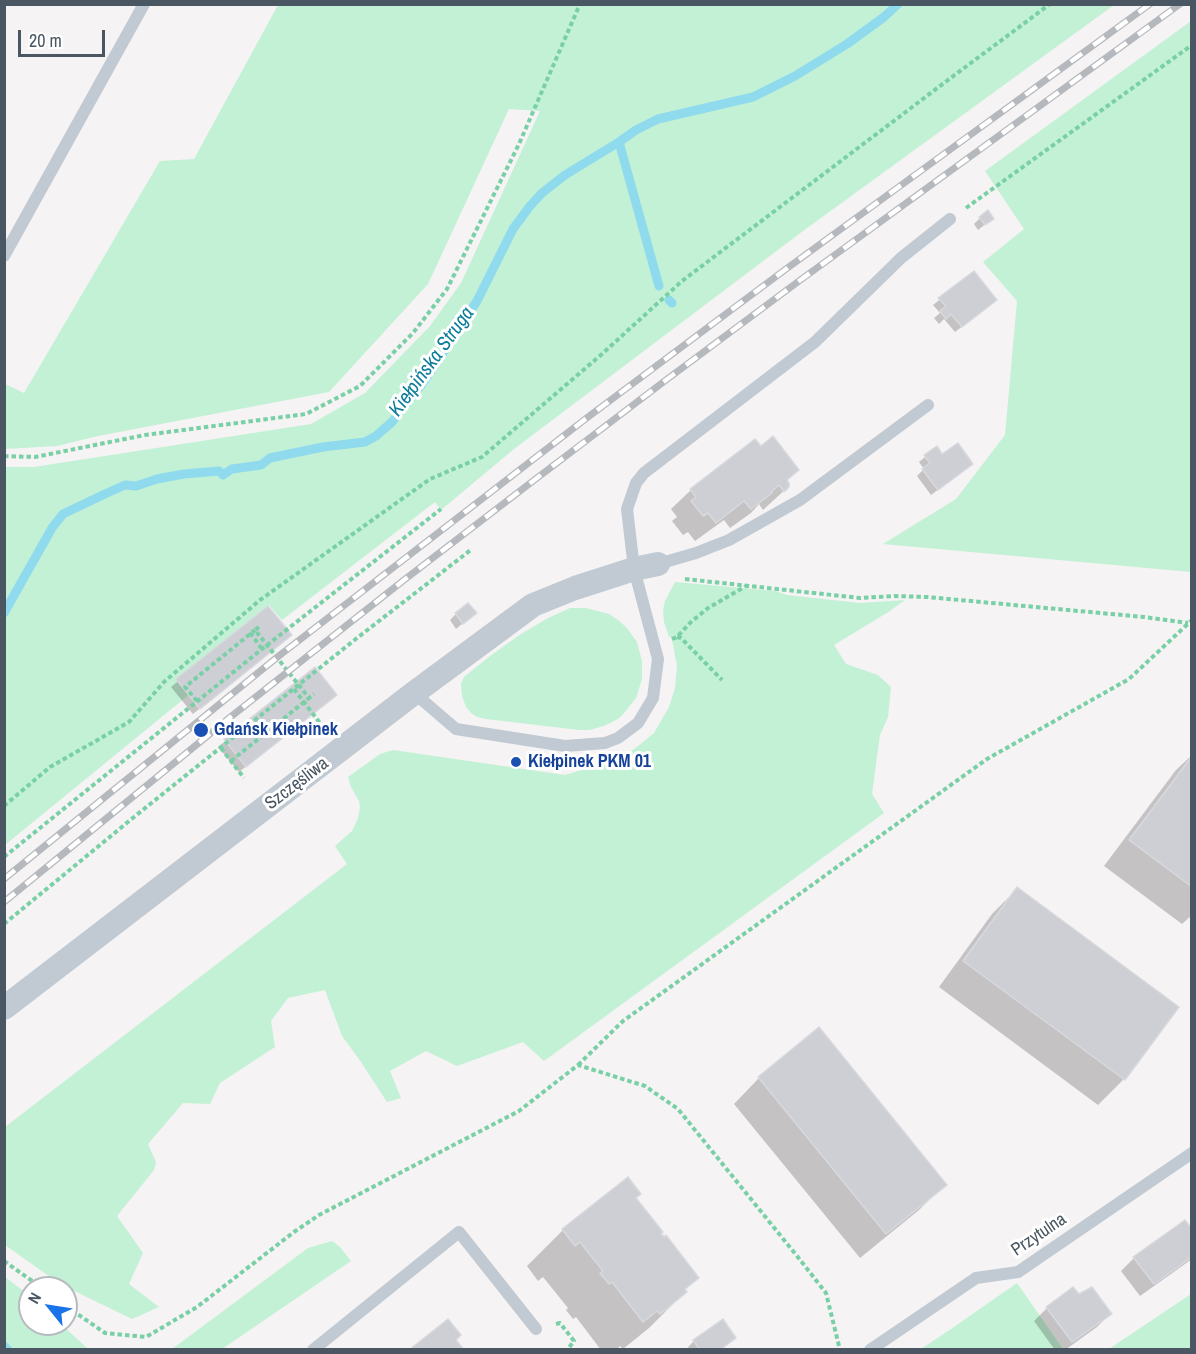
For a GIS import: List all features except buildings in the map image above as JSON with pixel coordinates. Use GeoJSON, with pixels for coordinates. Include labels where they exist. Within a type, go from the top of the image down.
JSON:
{"type":"FeatureCollection","features":[{"type":"Feature","properties":{"kind":"street","name":"Szczęśliwa"},"geometry":{"type":"LineString","coordinates":[[4,1008],[414,693],[533,605],[575,588],[634,569],[667,571]]}},
{"type":"Feature","properties":{"kind":"lane"},"geometry":{"type":"LineString","coordinates":[[4,256],[144,4]]}},
{"type":"Feature","properties":{"kind":"lane"},"geometry":{"type":"LineString","coordinates":[[414,693],[456,729],[566,746],[606,743],[618,738],[638,723],[653,698],[658,659],[634,569],[627,509],[636,483],[644,473],[815,342],[901,258],[950,219]]}},
{"type":"Feature","properties":{"kind":"lane"},"geometry":{"type":"LineString","coordinates":[[667,571],[696,553],[729,540],[800,500],[928,405]]}},
{"type":"Feature","properties":{"kind":"lane","name":"Przytulna"},"geometry":{"type":"LineString","coordinates":[[870,1350],[976,1278],[1018,1272],[1191,1153]]}},
{"type":"Feature","properties":{"kind":"lane"},"geometry":{"type":"LineString","coordinates":[[313,1350],[459,1232],[536,1329]]}},
{"type":"Feature","properties":{"kind":"path"},"geometry":{"type":"LineString","coordinates":[[4,456],[35,457],[145,435],[306,414],[360,386],[413,333],[447,289],[519,144],[580,4]]}},
{"type":"Feature","properties":{"kind":"path"},"geometry":{"type":"LineString","coordinates":[[4,807],[50,767],[129,722],[164,682],[260,600],[430,478],[482,457],[602,354],[682,281],[1050,4]]}},
{"type":"Feature","properties":{"kind":"path"},"geometry":{"type":"LineString","coordinates":[[950,219],[1191,45]]}},
{"type":"Feature","properties":{"kind":"path"},"geometry":{"type":"LineString","coordinates":[[4,857],[262,648],[441,509]]}},
{"type":"Feature","properties":{"kind":"path"},"geometry":{"type":"LineString","coordinates":[[4,924],[294,689],[472,549]]}},
{"type":"Feature","properties":{"kind":"path"},"geometry":{"type":"LineString","coordinates":[[667,571],[746,585],[860,598],[927,597],[1191,622]]}},
{"type":"Feature","properties":{"kind":"path"},"geometry":{"type":"LineString","coordinates":[[722,680],[681,638],[677,637],[708,608],[746,585]]}},
{"type":"Feature","properties":{"kind":"path"},"geometry":{"type":"LineString","coordinates":[[78,1314],[105,1333],[146,1337],[197,1307],[319,1215],[519,1111],[578,1065],[623,1021],[987,759],[1129,678],[1191,622]]}},
{"type":"Feature","properties":{"kind":"path"},"geometry":{"type":"LineString","coordinates":[[257,628],[251,634],[262,648]]}},
{"type":"Feature","properties":{"kind":"path"},"geometry":{"type":"LineString","coordinates":[[197,701],[185,687],[257,628]]}},
{"type":"Feature","properties":{"kind":"path"},"geometry":{"type":"LineString","coordinates":[[257,628],[309,698]]}},
{"type":"Feature","properties":{"kind":"path"},"geometry":{"type":"LineString","coordinates":[[294,689],[323,727]]}},
{"type":"Feature","properties":{"kind":"path"},"geometry":{"type":"LineString","coordinates":[[231,761],[314,694],[304,702]]}},
{"type":"Feature","properties":{"kind":"path"},"geometry":{"type":"LineString","coordinates":[[221,748],[244,778]]}},
{"type":"Feature","properties":{"kind":"path"},"geometry":{"type":"LineString","coordinates":[[578,1065],[645,1086],[678,1109],[826,1293],[840,1350]]}},
{"type":"Feature","properties":{"kind":"path"},"geometry":{"type":"LineString","coordinates":[[4,1261],[25,1276]]}},
{"type":"Feature","properties":{"kind":"path"},"geometry":{"type":"LineString","coordinates":[[536,1329],[560,1323],[574,1341],[567,1350]]}},
{"type":"Feature","properties":{"kind":"green space"},"geometry":{"type":"Polygon","coordinates":[[[278,5],[1114,5],[803,231],[514,449],[441,510],[435,502],[282,620],[269,605],[178,678],[191,693],[5,845],[5,467],[34,467],[311,424],[365,393],[430,326],[461,283],[540,111],[509,109],[428,284],[329,392],[98,436],[57,446],[5,449],[5,384],[24,393],[160,161],[194,159],[278,5]]]}},
{"type":"Feature","properties":{"kind":"green space"},"geometry":{"type":"Polygon","coordinates":[[[1191,21],[1191,572],[883,544],[956,499],[1005,435],[1017,301],[983,262],[1024,229],[985,171],[1191,21]]]}},
{"type":"Feature","properties":{"kind":"green space"},"geometry":{"type":"Polygon","coordinates":[[[675,582],[775,591],[787,595],[860,603],[905,600],[834,645],[846,664],[878,675],[891,687],[888,717],[880,735],[872,794],[884,813],[544,1061],[523,1042],[457,1066],[426,1051],[390,1071],[401,1098],[387,1102],[342,1036],[325,990],[288,998],[271,1021],[275,1047],[220,1083],[210,1104],[183,1103],[148,1144],[156,1162],[154,1170],[117,1216],[143,1253],[129,1284],[159,1307],[132,1319],[78,1293],[78,1276],[49,1276],[5,1245],[5,1127],[347,864],[335,846],[352,831],[360,807],[348,777],[380,754],[393,750],[565,775],[626,755],[654,733],[669,707],[675,688],[677,666],[671,637],[669,637],[664,622],[665,601],[675,582]]]}},
{"type":"Feature","properties":{"kind":"green space"},"geometry":{"type":"Polygon","coordinates":[[[570,608],[586,608],[609,614],[627,628],[637,642],[642,661],[642,679],[636,698],[625,712],[618,719],[604,726],[589,730],[486,719],[471,713],[462,696],[461,684],[464,677],[521,634],[570,608]]]}},
{"type":"Feature","properties":{"kind":"green space"},"geometry":{"type":"Polygon","coordinates":[[[332,1241],[351,1261],[222,1349],[172,1349],[308,1248],[332,1241]]]}},
{"type":"Feature","properties":{"kind":"green space"},"geometry":{"type":"Polygon","coordinates":[[[5,1277],[18,1287],[18,1336],[74,1336],[88,1349],[5,1349],[5,1277]]]}},
{"type":"Feature","properties":{"kind":"green space"},"geometry":{"type":"Polygon","coordinates":[[[1017,1283],[1063,1349],[921,1349],[951,1329],[1017,1283]]]}},
{"type":"Feature","properties":{"kind":"green space"},"geometry":{"type":"Polygon","coordinates":[[[1191,1294],[1191,1349],[1109,1349],[1191,1294]]]}},
{"type":"Feature","properties":{"kind":"waterway","name":"Kiełpińska Struga"},"geometry":{"type":"LineString","coordinates":[[4,613],[52,528],[63,514],[107,493],[125,485],[136,486],[184,474],[219,471],[223,475],[232,469],[261,465],[270,458],[323,447],[365,442],[376,436],[392,422],[422,384],[477,301],[513,229],[542,193],[565,175],[636,130],[658,119],[753,97],[795,76],[847,44],[898,4]]}},
{"type":"Feature","properties":{"kind":"waterway"},"geometry":{"type":"LineString","coordinates":[[619,142],[659,286]]}},
{"type":"Feature","properties":{"kind":"waterway"},"geometry":{"type":"LineString","coordinates":[[669,300],[672,303]]}},
{"type":"Feature","properties":{"kind":"waterway"},"geometry":{"type":"LineString","coordinates":[[4,1346],[8,1350]]}},
{"type":"Feature","properties":{"kind":"railway"},"geometry":{"type":"LineString","coordinates":[[4,879],[280,655],[588,417],[786,269],[1150,4]]}},
{"type":"Feature","properties":{"kind":"railway"},"geometry":{"type":"LineString","coordinates":[[4,902],[233,715],[533,481],[799,281],[1180,4]]}},
{"type":"Feature","properties":{"kind":"place","name":"Gdańsk Kiełpinek"},"geometry":{"type":"Point","coordinates":[201,730]}},
{"type":"Feature","properties":{"kind":"place","name":"Kiełpinek PKM 01"},"geometry":{"type":"Point","coordinates":[516,762]}}]}
